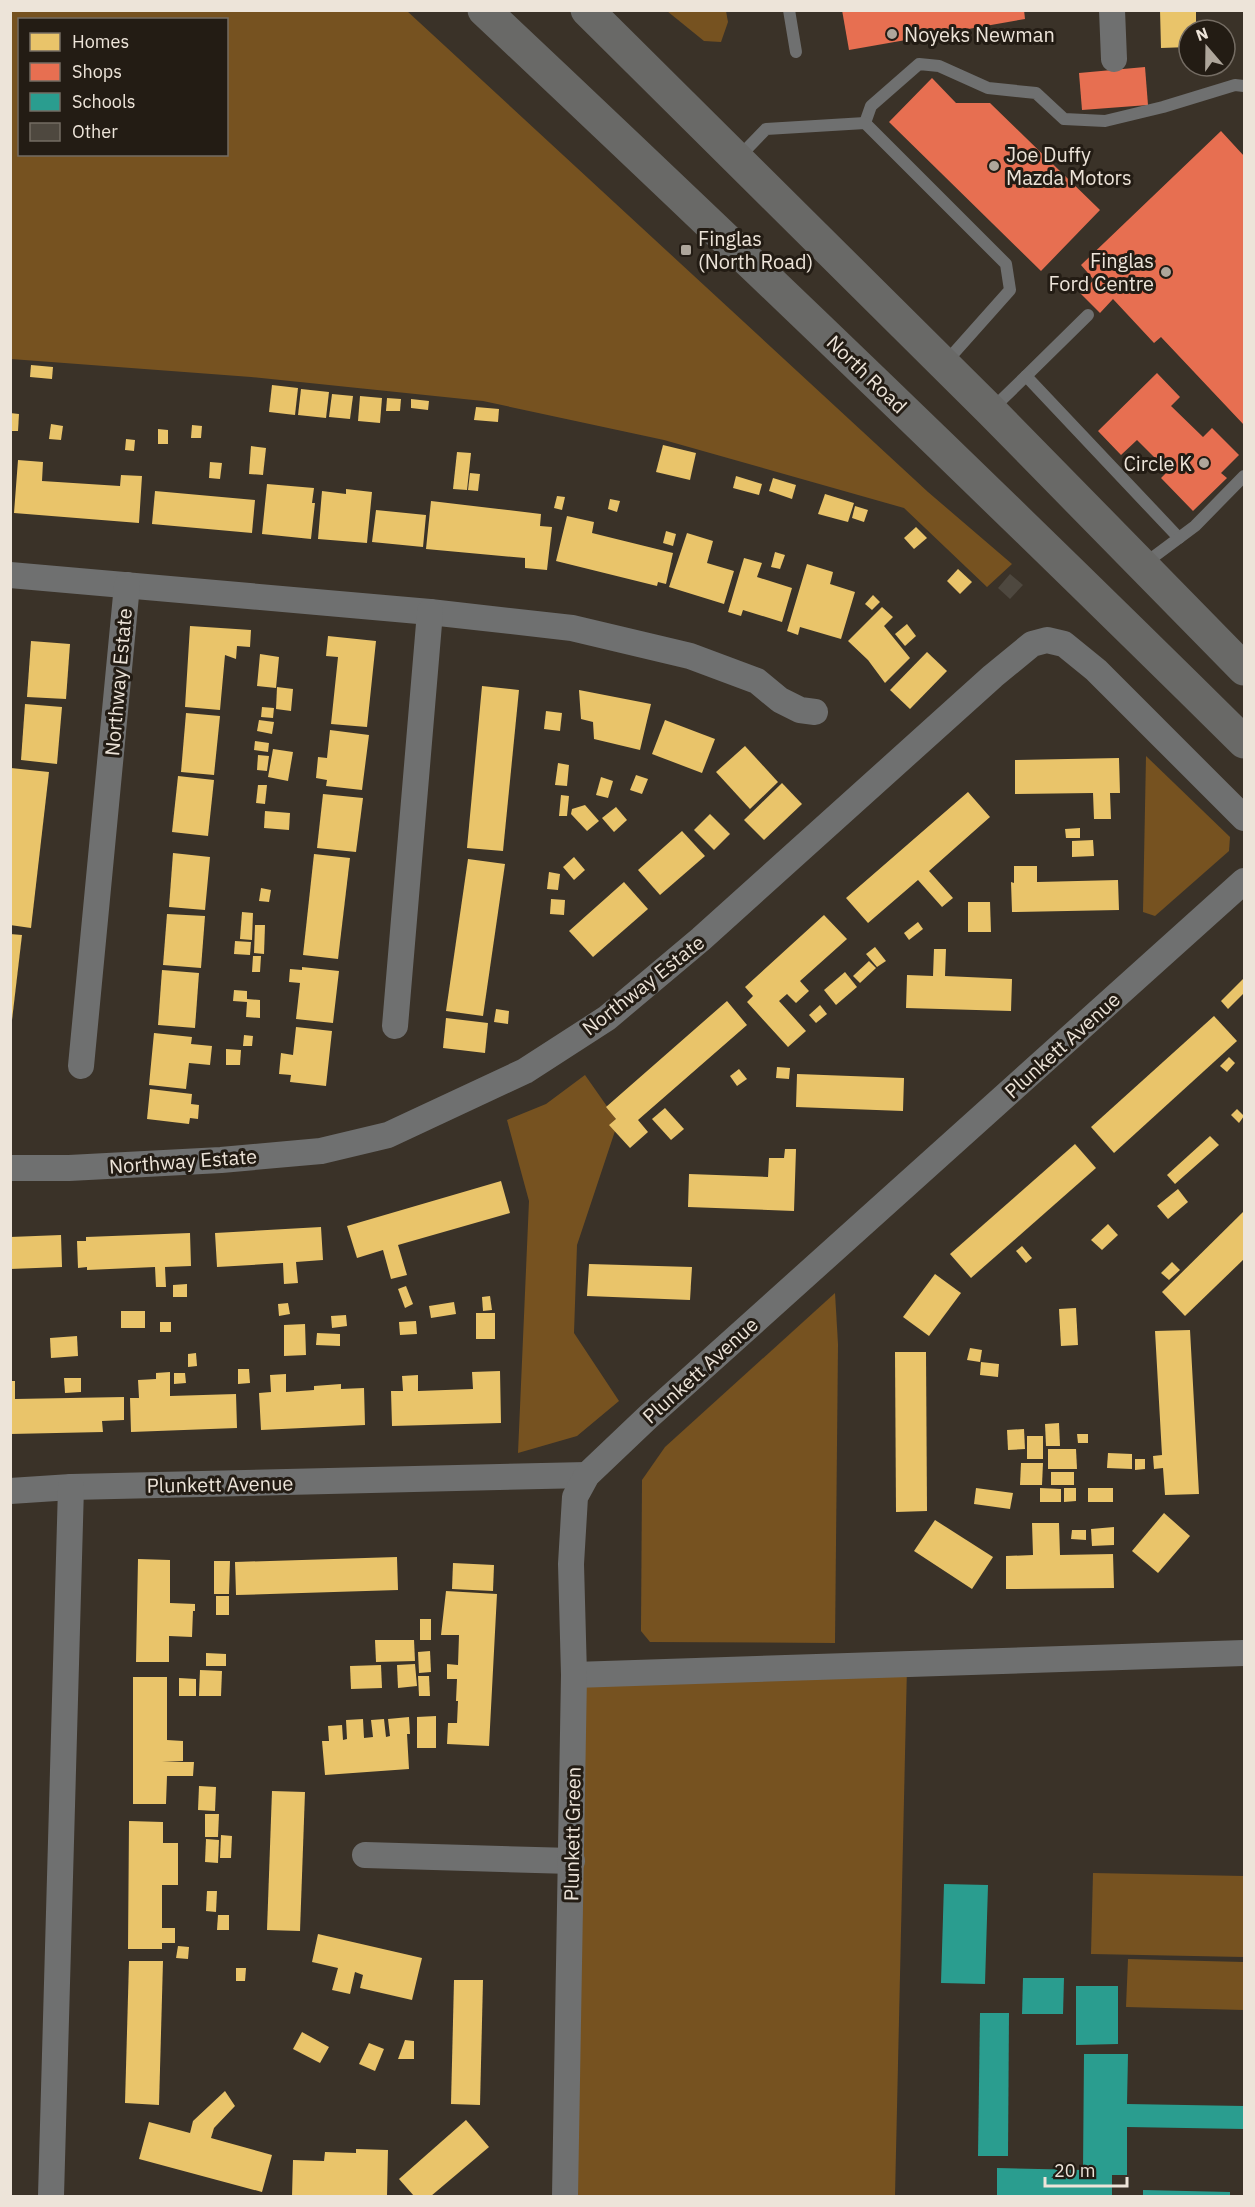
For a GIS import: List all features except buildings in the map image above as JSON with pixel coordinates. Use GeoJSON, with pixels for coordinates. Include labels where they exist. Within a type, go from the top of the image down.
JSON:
{"type":"FeatureCollection","features":[{"type":"Feature","properties":{"kind":"main road","name":"North Road"},"geometry":{"type":"LineString","coordinates":[[484,10],[710,222],[1010,511],[1245,742]]}},
{"type":"Feature","properties":{"kind":"main road"},"geometry":{"type":"LineString","coordinates":[[587,10],[1241,659]]}},
{"type":"Feature","properties":{"kind":"street"},"geometry":{"type":"LineString","coordinates":[[1112,10],[1114,59]]}},
{"type":"Feature","properties":{"kind":"street","name":"Northway Estate"},"geometry":{"type":"LineString","coordinates":[[10,575],[430,612],[572,628],[690,656],[757,681],[780,700],[800,710],[815,712]]}},
{"type":"Feature","properties":{"kind":"street","name":"Northway Estate"},"geometry":{"type":"LineString","coordinates":[[81,1066],[127,585]]}},
{"type":"Feature","properties":{"kind":"street"},"geometry":{"type":"LineString","coordinates":[[395,1026],[430,612]]}},
{"type":"Feature","properties":{"kind":"street","name":"Northway Estate"},"geometry":{"type":"LineString","coordinates":[[10,1168],[69,1168],[221,1160],[321,1151],[388,1135],[525,1071],[607,1018],[701,939],[993,676],[1032,644],[1047,640],[1064,644],[1096,670],[1245,818]]}},
{"type":"Feature","properties":{"kind":"street","name":"Plunkett Avenue"},"geometry":{"type":"LineString","coordinates":[[10,1491],[71,1487],[587,1475],[648,1417],[1245,881]]}},
{"type":"Feature","properties":{"kind":"street","name":"Plunkett Green"},"geometry":{"type":"LineString","coordinates":[[565,2196],[574,1675],[571,1564],[575,1497],[587,1475]]}},
{"type":"Feature","properties":{"kind":"street"},"geometry":{"type":"LineString","coordinates":[[51,2196],[71,1487]]}},
{"type":"Feature","properties":{"kind":"street"},"geometry":{"type":"LineString","coordinates":[[574,1675],[1245,1653]]}},
{"type":"Feature","properties":{"kind":"street"},"geometry":{"type":"LineString","coordinates":[[365,1855],[572,1861]]}},
{"type":"Feature","properties":{"kind":"lane"},"geometry":{"type":"LineString","coordinates":[[789,10],[796,52]]}},
{"type":"Feature","properties":{"kind":"lane"},"geometry":{"type":"LineString","coordinates":[[865,123],[870,106],[919,64],[939,66],[988,87],[1036,93],[1064,120],[1105,121],[1163,107],[1235,85],[1245,86]]}},
{"type":"Feature","properties":{"kind":"lane"},"geometry":{"type":"LineString","coordinates":[[737,159],[766,129],[865,123],[1006,264],[1010,290],[944,364]]}},
{"type":"Feature","properties":{"kind":"lane"},"geometry":{"type":"LineString","coordinates":[[991,411],[1088,315]]}},
{"type":"Feature","properties":{"kind":"lane"},"geometry":{"type":"LineString","coordinates":[[1026,376],[1179,538]]}},
{"type":"Feature","properties":{"kind":"lane"},"geometry":{"type":"LineString","coordinates":[[1144,565],[1195,526],[1245,476]]}},
{"type":"Feature","properties":{"kind":"shaded area"},"geometry":{"type":"Polygon","coordinates":[[[11,10],[407,11],[928,492],[1012,564],[987,587],[904,508],[664,440],[483,401],[251,377],[11,359],[11,10]]]}},
{"type":"Feature","properties":{"kind":"shaded area"},"geometry":{"type":"Polygon","coordinates":[[[667,11],[726,11],[728,22],[721,42],[704,41],[667,11]]]}},
{"type":"Feature","properties":{"kind":"shaded area"},"geometry":{"type":"Polygon","coordinates":[[[1146,756],[1230,837],[1229,851],[1155,916],[1143,912],[1146,756]]]}},
{"type":"Feature","properties":{"kind":"shaded area"},"geometry":{"type":"Polygon","coordinates":[[[585,1075],[618,1122],[577,1245],[574,1333],[619,1401],[577,1436],[518,1453],[529,1201],[507,1120],[546,1104],[585,1075]]]}},
{"type":"Feature","properties":{"kind":"shaded area"},"geometry":{"type":"Polygon","coordinates":[[[835,1293],[838,1344],[835,1643],[650,1642],[641,1631],[642,1480],[665,1447],[835,1293]]]}},
{"type":"Feature","properties":{"kind":"shaded area"},"geometry":{"type":"Polygon","coordinates":[[[907,1666],[895,2196],[566,2196],[575,1676],[907,1666]]]}},
{"type":"Feature","properties":{"kind":"shaded area"},"geometry":{"type":"Polygon","coordinates":[[[1093,1873],[1244,1876],[1244,1957],[1091,1954],[1093,1873]]]}},
{"type":"Feature","properties":{"kind":"shaded area"},"geometry":{"type":"Polygon","coordinates":[[[1128,1959],[1244,1962],[1244,2010],[1126,2007],[1128,1959]]]}},
{"type":"Feature","properties":{"kind":"place","name":"Noyeks Newman"},"geometry":{"type":"Point","coordinates":[892,34]}},
{"type":"Feature","properties":{"kind":"place","name":"Joe Duffy Mazda Motors"},"geometry":{"type":"Point","coordinates":[994,166]}},
{"type":"Feature","properties":{"kind":"place","name":"Finglas (North Road)"},"geometry":{"type":"Point","coordinates":[686,250]}},
{"type":"Feature","properties":{"kind":"place","name":"Finglas Ford Centre"},"geometry":{"type":"Point","coordinates":[1166,272]}},
{"type":"Feature","properties":{"kind":"place","name":"Circle K"},"geometry":{"type":"Point","coordinates":[1204,463]}}]}
